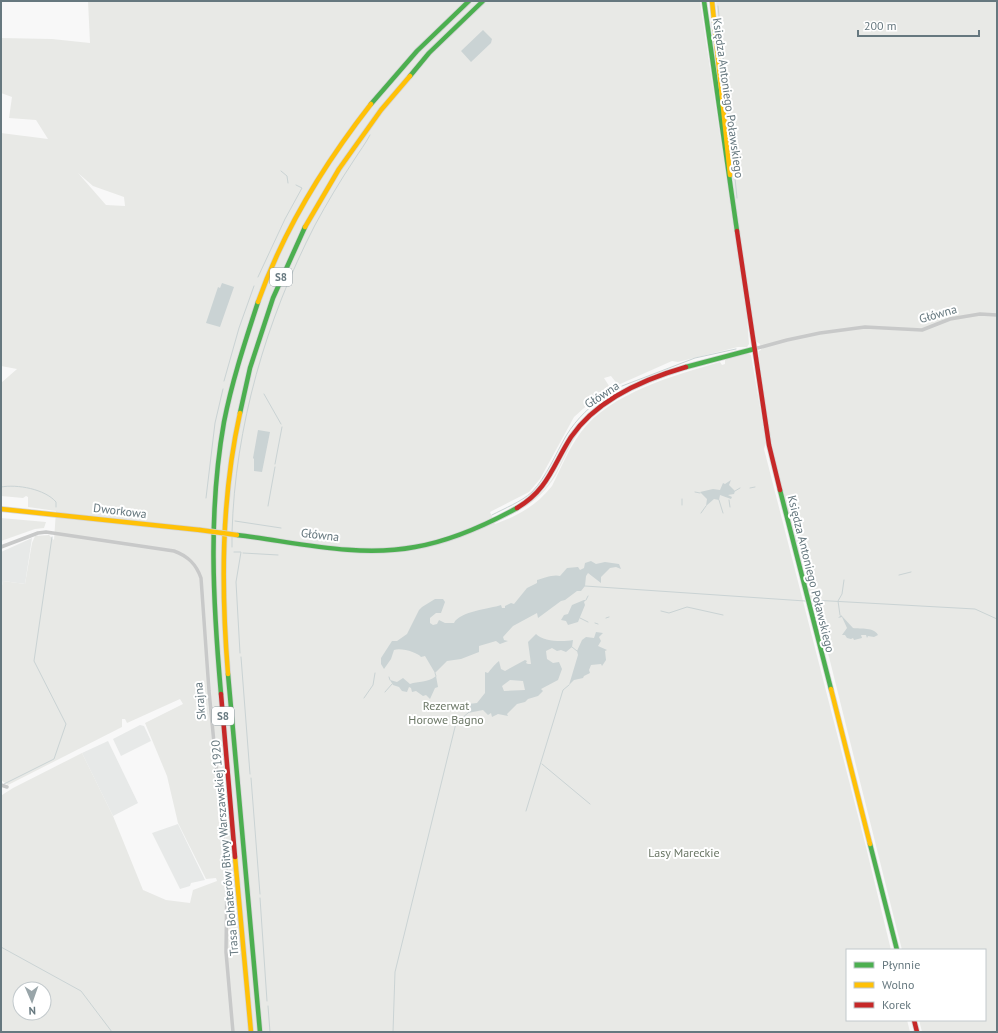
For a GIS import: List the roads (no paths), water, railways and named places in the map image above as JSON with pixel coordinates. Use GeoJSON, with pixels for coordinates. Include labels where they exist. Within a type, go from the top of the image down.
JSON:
{"type":"FeatureCollection","features":[{"type":"Feature","properties":{"kind":"main road","name":"Trasa Bohaterów Bitwy Warszawskiej 1920"},"geometry":{"type":"LineString","coordinates":[[251,1032],[213,586],[215,491],[229,400],[245,340],[263,288],[284,240],[319,177],[355,123],[383,88],[428,39],[469,1]]}},
{"type":"Feature","properties":{"kind":"main road","name":"Trasa Bohaterów Bitwy Warszawskiej 1920"},"geometry":{"type":"LineString","coordinates":[[260,1032],[224,619],[224,535],[232,451],[247,378],[263,326],[290,259],[321,198],[351,149],[387,100],[435,47],[483,1]]}},
{"type":"Feature","properties":{"kind":"main road","name":"Księdza Antoniego Poławskiego"},"geometry":{"type":"LineString","coordinates":[[704,1],[720,121],[769,445],[897,949]]}},
{"type":"Feature","properties":{"kind":"main road","name":"Księdza Antoniego Poławskiego"},"geometry":{"type":"LineString","coordinates":[[712,1],[732,198]]}},
{"type":"Feature","properties":{"kind":"main road","name":"Główna"},"geometry":{"type":"LineString","coordinates":[[237,535],[380,550],[413,548],[449,538],[514,509],[535,496],[549,480],[574,432],[592,412],[603,404],[638,385],[677,370],[754,349]]}},
{"type":"Feature","properties":{"kind":"main road","name":"Dworkowa"},"geometry":{"type":"LineString","coordinates":[[1,509],[52,512],[237,535]]}},
{"type":"Feature","properties":{"kind":"main road"},"geometry":{"type":"LineString","coordinates":[[914,1021],[917,1032]]}},
{"type":"Feature","properties":{"kind":"street","name":"Główna"},"geometry":{"type":"LineString","coordinates":[[754,349],[820,333],[865,328],[922,330],[950,319],[980,314],[997,315]]}},
{"type":"Feature","properties":{"kind":"street","name":"Skrajna"},"geometry":{"type":"LineString","coordinates":[[1,547],[38,533],[46,532],[174,551],[192,562],[201,578],[209,691],[227,878],[226,952],[233,1032]]}},
{"type":"Feature","properties":{"kind":"street"},"geometry":{"type":"LineString","coordinates":[[1,785],[7,787]]}},
{"type":"Feature","properties":{"kind":"waterway"},"geometry":{"type":"LineString","coordinates":[[718,6],[737,198]]}},
{"type":"Feature","properties":{"kind":"waterway"},"geometry":{"type":"LineString","coordinates":[[232,533],[234,493],[239,453],[256,374],[268,336],[297,261],[315,225],[370,135]]}},
{"type":"Feature","properties":{"kind":"waterway"},"geometry":{"type":"LineString","coordinates":[[281,171],[287,176],[288,183]]}},
{"type":"Feature","properties":{"kind":"waterway"},"geometry":{"type":"LineString","coordinates":[[258,277],[285,219],[302,188],[296,185]]}},
{"type":"Feature","properties":{"kind":"waterway"},"geometry":{"type":"LineString","coordinates":[[224,381],[239,328],[254,286]]}},
{"type":"Feature","properties":{"kind":"waterway"},"geometry":{"type":"LineString","coordinates":[[622,386],[695,358],[736,349]]}},
{"type":"Feature","properties":{"kind":"waterway"},"geometry":{"type":"LineString","coordinates":[[206,498],[215,423],[223,389]]}},
{"type":"Feature","properties":{"kind":"waterway"},"geometry":{"type":"LineString","coordinates":[[492,515],[518,502],[532,492],[546,472],[575,423],[590,407],[609,393]]}},
{"type":"Feature","properties":{"kind":"waterway"},"geometry":{"type":"LineString","coordinates":[[264,394],[281,424]]}},
{"type":"Feature","properties":{"kind":"waterway"},"geometry":{"type":"LineString","coordinates":[[275,464],[282,427]]}},
{"type":"Feature","properties":{"kind":"waterway"},"geometry":{"type":"LineString","coordinates":[[268,506],[275,467]]}},
{"type":"Feature","properties":{"kind":"waterway"},"geometry":{"type":"LineString","coordinates":[[1,487],[15,486],[30,488],[51,498],[56,502],[56,507]]}},
{"type":"Feature","properties":{"kind":"waterway"},"geometry":{"type":"LineString","coordinates":[[750,488],[755,487]]}},
{"type":"Feature","properties":{"kind":"waterway"},"geometry":{"type":"LineString","coordinates":[[735,491],[740,488]]}},
{"type":"Feature","properties":{"kind":"waterway"},"geometry":{"type":"LineString","coordinates":[[695,492],[700,493]]}},
{"type":"Feature","properties":{"kind":"waterway"},"geometry":{"type":"LineString","coordinates":[[682,499],[682,505]]}},
{"type":"Feature","properties":{"kind":"waterway"},"geometry":{"type":"LineString","coordinates":[[719,500],[723,513]]}},
{"type":"Feature","properties":{"kind":"waterway"},"geometry":{"type":"LineString","coordinates":[[729,500],[730,507]]}},
{"type":"Feature","properties":{"kind":"waterway"},"geometry":{"type":"LineString","coordinates":[[701,513],[706,506]]}},
{"type":"Feature","properties":{"kind":"waterway"},"geometry":{"type":"LineString","coordinates":[[235,521],[281,528]]}},
{"type":"Feature","properties":{"kind":"waterway"},"geometry":{"type":"LineString","coordinates":[[232,536],[232,547]]}},
{"type":"Feature","properties":{"kind":"waterway"},"geometry":{"type":"LineString","coordinates":[[4,784],[54,759],[66,724],[34,661],[52,537]]}},
{"type":"Feature","properties":{"kind":"waterway"},"geometry":{"type":"LineString","coordinates":[[234,552],[241,552],[236,582],[240,653]]}},
{"type":"Feature","properties":{"kind":"waterway"},"geometry":{"type":"LineString","coordinates":[[243,553],[278,555]]}},
{"type":"Feature","properties":{"kind":"waterway"},"geometry":{"type":"LineString","coordinates":[[899,575],[911,572]]}},
{"type":"Feature","properties":{"kind":"waterway"},"geometry":{"type":"LineString","coordinates":[[840,615],[838,601],[842,594],[844,580]]}},
{"type":"Feature","properties":{"kind":"waterway"},"geometry":{"type":"LineString","coordinates":[[585,586],[805,601]]}},
{"type":"Feature","properties":{"kind":"waterway"},"geometry":{"type":"LineString","coordinates":[[586,600],[588,596]]}},
{"type":"Feature","properties":{"kind":"waterway"},"geometry":{"type":"LineString","coordinates":[[812,600],[975,609],[997,619]]}},
{"type":"Feature","properties":{"kind":"waterway"},"geometry":{"type":"LineString","coordinates":[[661,611],[669,613],[687,607],[723,615]]}},
{"type":"Feature","properties":{"kind":"waterway"},"geometry":{"type":"LineString","coordinates":[[580,618],[588,622]]}},
{"type":"Feature","properties":{"kind":"waterway"},"geometry":{"type":"LineString","coordinates":[[572,647],[577,651]]}},
{"type":"Feature","properties":{"kind":"waterway"},"geometry":{"type":"LineString","coordinates":[[241,657],[250,774]]}},
{"type":"Feature","properties":{"kind":"waterway"},"geometry":{"type":"LineString","coordinates":[[364,698],[373,685],[375,673]]}},
{"type":"Feature","properties":{"kind":"waterway"},"geometry":{"type":"LineString","coordinates":[[385,692],[392,684]]}},
{"type":"Feature","properties":{"kind":"waterway"},"geometry":{"type":"LineString","coordinates":[[526,811],[563,690],[569,685]]}},
{"type":"Feature","properties":{"kind":"waterway"},"geometry":{"type":"LineString","coordinates":[[393,1032],[395,972],[456,723],[468,713]]}},
{"type":"Feature","properties":{"kind":"waterway"},"geometry":{"type":"LineString","coordinates":[[542,764],[590,804]]}},
{"type":"Feature","properties":{"kind":"waterway"},"geometry":{"type":"LineString","coordinates":[[251,778],[260,894]]}},
{"type":"Feature","properties":{"kind":"waterway"},"geometry":{"type":"LineString","coordinates":[[260,898],[267,1001]]}},
{"type":"Feature","properties":{"kind":"waterway"},"geometry":{"type":"LineString","coordinates":[[1,947],[81,991],[112,1032]]}},
{"type":"Feature","properties":{"kind":"waterway"},"geometry":{"type":"LineString","coordinates":[[268,1006],[270,1032]]}},
{"type":"Feature","properties":{"kind":"park label","name":"Rezerwat Horowe Bagno"},"geometry":{"type":"Point","coordinates":[446,713]}},
{"type":"Feature","properties":{"kind":"park label","name":"Lasy Mareckie"},"geometry":{"type":"Point","coordinates":[684,853]}}]}
